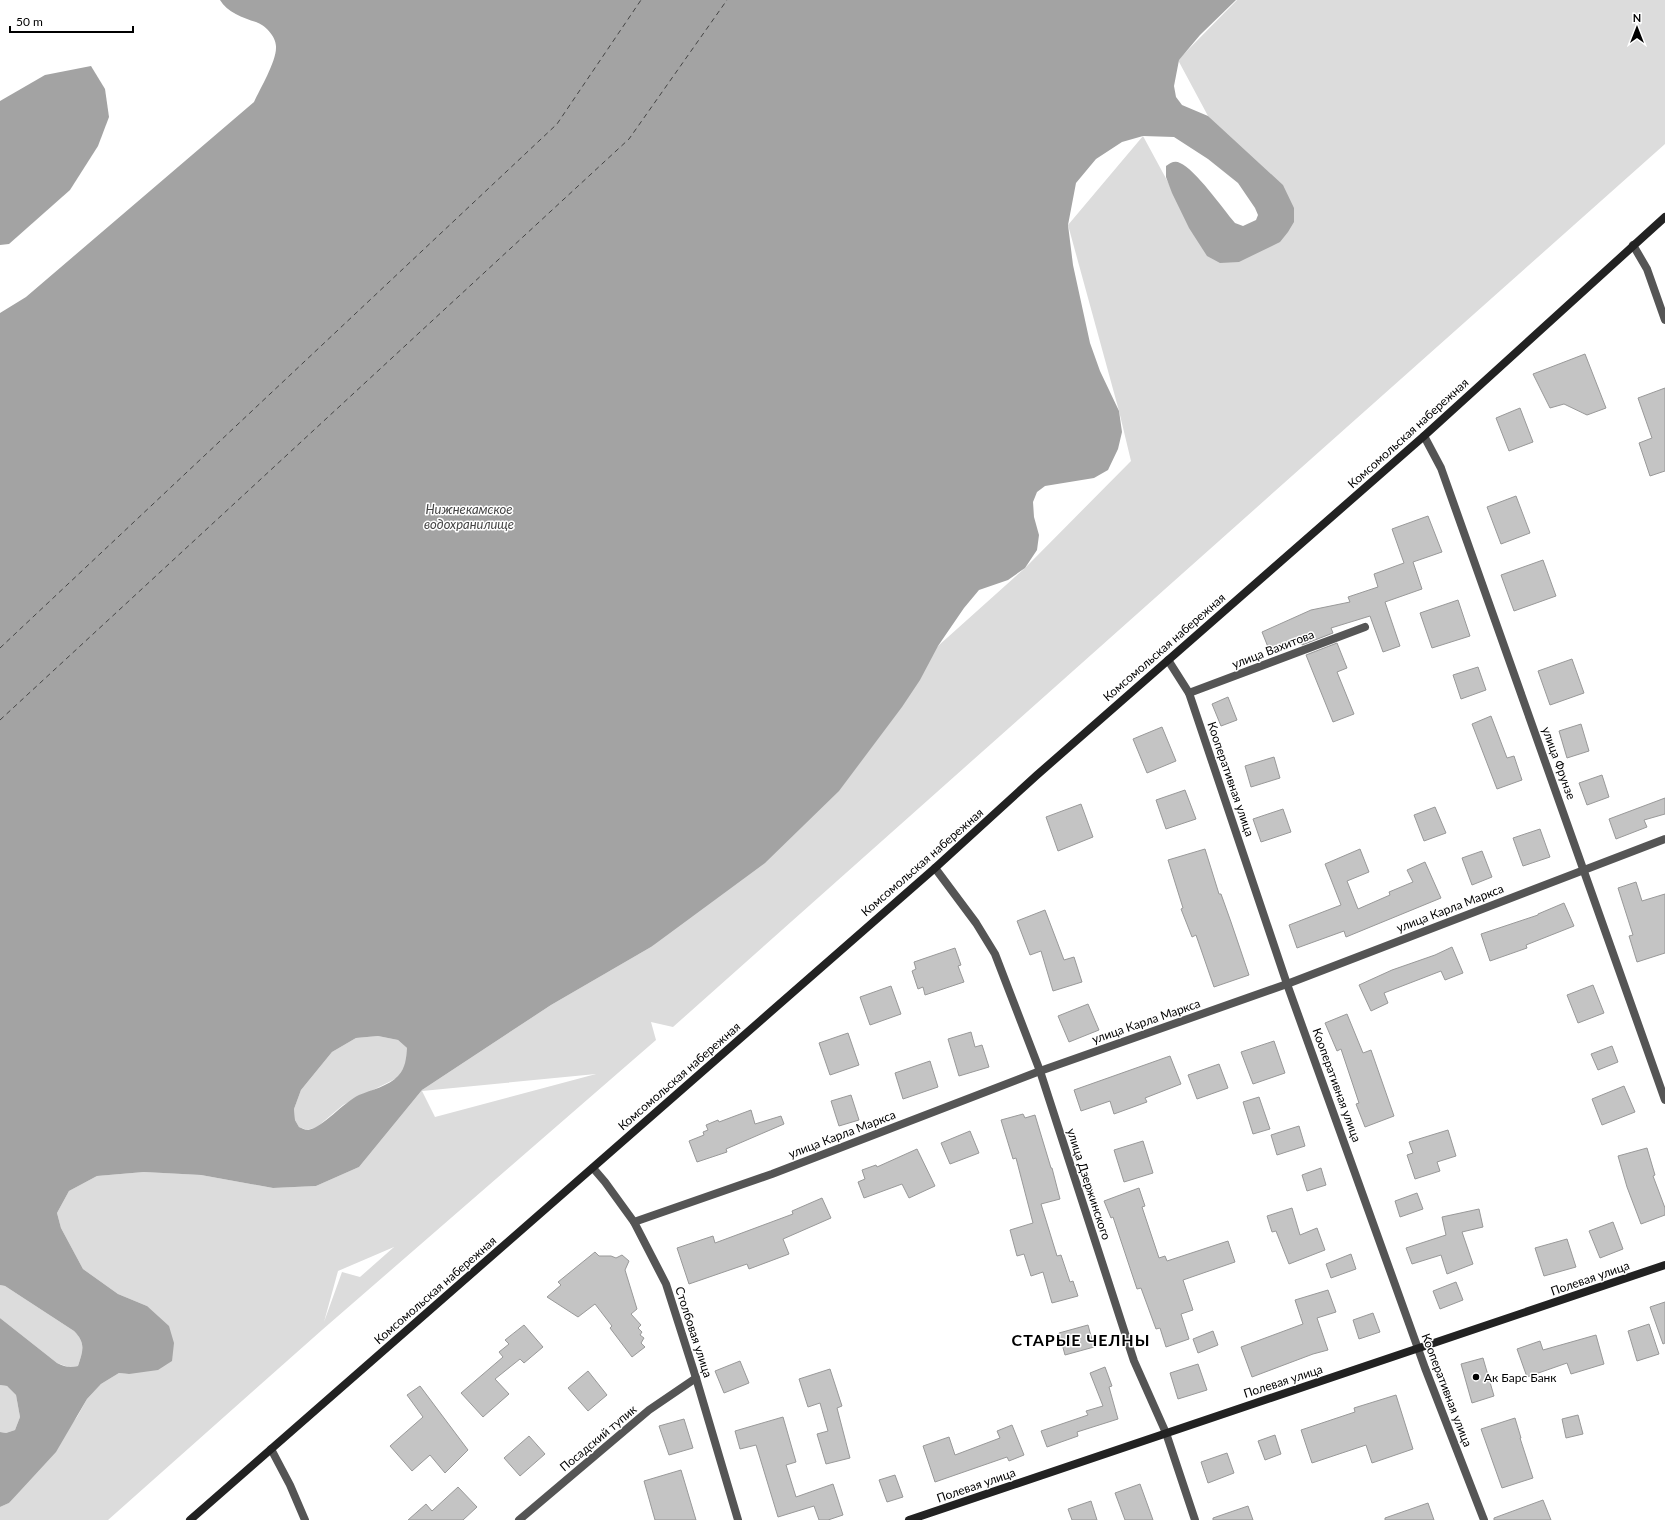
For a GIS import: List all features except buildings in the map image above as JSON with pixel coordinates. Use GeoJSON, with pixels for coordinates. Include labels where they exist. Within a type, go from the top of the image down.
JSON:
{"type":"FeatureCollection","features":[{"type":"Feature","properties":{"kind":"street","name":"Комсомольская набережная"},"geometry":{"type":"LineString","coordinates":[[190,1520],[936,868],[1043,770],[1424,436],[1665,216]]}},
{"type":"Feature","properties":{"kind":"street"},"geometry":{"type":"LineString","coordinates":[[1633,245],[1647,269],[1665,320]]}},
{"type":"Feature","properties":{"kind":"street","name":"улица Фрунзе"},"geometry":{"type":"LineString","coordinates":[[1424,436],[1441,468],[1665,1100]]}},
{"type":"Feature","properties":{"kind":"street","name":"улица Вахитова"},"geometry":{"type":"LineString","coordinates":[[1189,694],[1365,627]]}},
{"type":"Feature","properties":{"kind":"street","name":"Кооперативная улица"},"geometry":{"type":"LineString","coordinates":[[1168,660],[1189,694],[1287,984],[1418,1349],[1484,1520]]}},
{"type":"Feature","properties":{"kind":"street","name":"улица Карла Маркса"},"geometry":{"type":"LineString","coordinates":[[634,1222],[772,1174],[1040,1071],[1287,984],[1665,839]]}},
{"type":"Feature","properties":{"kind":"street","name":"улица Дзержинского"},"geometry":{"type":"LineString","coordinates":[[936,868],[976,923],[995,954],[1040,1071],[1134,1361],[1166,1433],[1195,1520]]}},
{"type":"Feature","properties":{"kind":"street","name":"Столбовая улица"},"geometry":{"type":"LineString","coordinates":[[593,1168],[634,1222],[666,1284],[696,1378],[738,1520]]}},
{"type":"Feature","properties":{"kind":"street","name":"Полевая улица"},"geometry":{"type":"LineString","coordinates":[[909,1520],[1665,1265]]}},
{"type":"Feature","properties":{"kind":"street","name":"Посадский тупик"},"geometry":{"type":"LineString","coordinates":[[518,1520],[649,1410],[696,1378]]}},
{"type":"Feature","properties":{"kind":"street"},"geometry":{"type":"LineString","coordinates":[[271,1449],[290,1485],[305,1520]]}},
{"type":"Feature","properties":{"kind":"shaded area"},"geometry":{"type":"Polygon","coordinates":[[[1237,0],[1665,0],[1665,144],[673,1027],[651,1022],[656,1040],[322,1330],[108,1520],[0,1520],[0,1507],[9,1503],[77,1417],[87,1399],[101,1384],[119,1373],[129,1374],[147,1306],[118,1294],[83,1269],[61,1228],[57,1213],[69,1191],[97,1176],[144,1172],[201,1175],[273,1188],[316,1186],[359,1167],[422,1090],[551,1005],[651,947],[938,646],[1025,568],[1131,461],[1119,411],[1068,225],[1143,136],[1208,256],[1293,207],[1208,116],[1178,60],[1237,0]],[[596,1074],[422,1091],[435,1117],[596,1074]],[[394,1247],[338,1271],[324,1322],[342,1272],[360,1277],[394,1247]]]}},
{"type":"Feature","properties":{"kind":"shaded area"},"geometry":{"type":"Polygon","coordinates":[[[378,1036],[398,1040],[407,1048],[406,1065],[397,1078],[343,1105],[317,1127],[307,1130],[299,1127],[295,1120],[294,1109],[301,1090],[332,1052],[356,1038],[378,1036]]]}},
{"type":"Feature","properties":{"kind":"shaded area"},"geometry":{"type":"Polygon","coordinates":[[[0,1285],[5,1286],[78,1335],[82,1343],[82,1351],[78,1366],[71,1368],[57,1363],[0,1318],[0,1285]]]}},
{"type":"Feature","properties":{"kind":"shaded area"},"geometry":{"type":"Polygon","coordinates":[[[0,1385],[7,1386],[16,1395],[20,1417],[15,1430],[6,1433],[0,1432],[0,1385]]]}},
{"type":"Feature","properties":{"kind":"water","name":"Нижнекамское водохранилище"},"geometry":{"type":"Polygon","coordinates":[[[220,0],[1236,0],[1200,35],[1179,60],[1174,86],[1176,97],[1182,105],[1208,116],[1283,185],[1294,208],[1294,222],[1280,242],[1239,262],[1220,263],[1207,256],[1189,228],[1166,177],[1166,166],[1176,162],[1186,167],[1209,190],[1235,223],[1243,226],[1256,220],[1258,215],[1238,183],[1208,159],[1174,137],[1143,136],[1122,142],[1096,159],[1076,183],[1068,225],[1073,265],[1090,343],[1100,371],[1119,411],[1122,432],[1118,449],[1108,470],[1094,478],[1045,486],[1037,492],[1033,502],[1034,517],[1039,535],[1037,550],[1025,568],[1008,580],[979,590],[964,608],[938,646],[920,680],[902,707],[839,791],[765,863],[651,947],[551,1005],[422,1090],[359,1167],[316,1186],[273,1188],[201,1175],[144,1172],[97,1176],[69,1191],[57,1213],[61,1228],[83,1269],[118,1294],[147,1306],[169,1326],[174,1343],[172,1361],[158,1370],[129,1374],[119,1373],[101,1384],[87,1399],[56,1452],[9,1503],[0,1507],[0,1432],[6,1433],[15,1430],[20,1417],[16,1395],[7,1386],[0,1385],[0,1318],[57,1363],[63,1365],[70,1367],[78,1366],[82,1351],[82,1343],[74,1331],[5,1286],[0,1285],[0,313],[26,297],[254,102],[273,61],[276,48],[275,40],[270,32],[263,26],[236,14],[220,0]],[[378,1036],[356,1038],[332,1052],[301,1090],[294,1109],[295,1120],[299,1127],[308,1130],[320,1125],[353,1098],[385,1085],[398,1076],[405,1063],[407,1048],[398,1040],[378,1036]]]}},
{"type":"Feature","properties":{"kind":"water"},"geometry":{"type":"Polygon","coordinates":[[[91,66],[105,89],[109,117],[98,146],[70,190],[9,244],[0,245],[0,101],[45,75],[91,66]]]}},
{"type":"Feature","properties":{"kind":"ferry route"},"geometry":{"type":"LineString","coordinates":[[0,648],[557,124],[641,0]]}},
{"type":"Feature","properties":{"kind":"ferry route"},"geometry":{"type":"LineString","coordinates":[[0,720],[629,139],[727,0]]}},
{"type":"Feature","properties":{"kind":"place","name":"Ак Барс Банк"},"geometry":{"type":"Point","coordinates":[1476,1377]}},
{"type":"Feature","properties":{"kind":"district","name":"СТАРЫЕ ЧЕЛНЫ"},"geometry":{"type":"Point","coordinates":[1081,1339]}}]}
